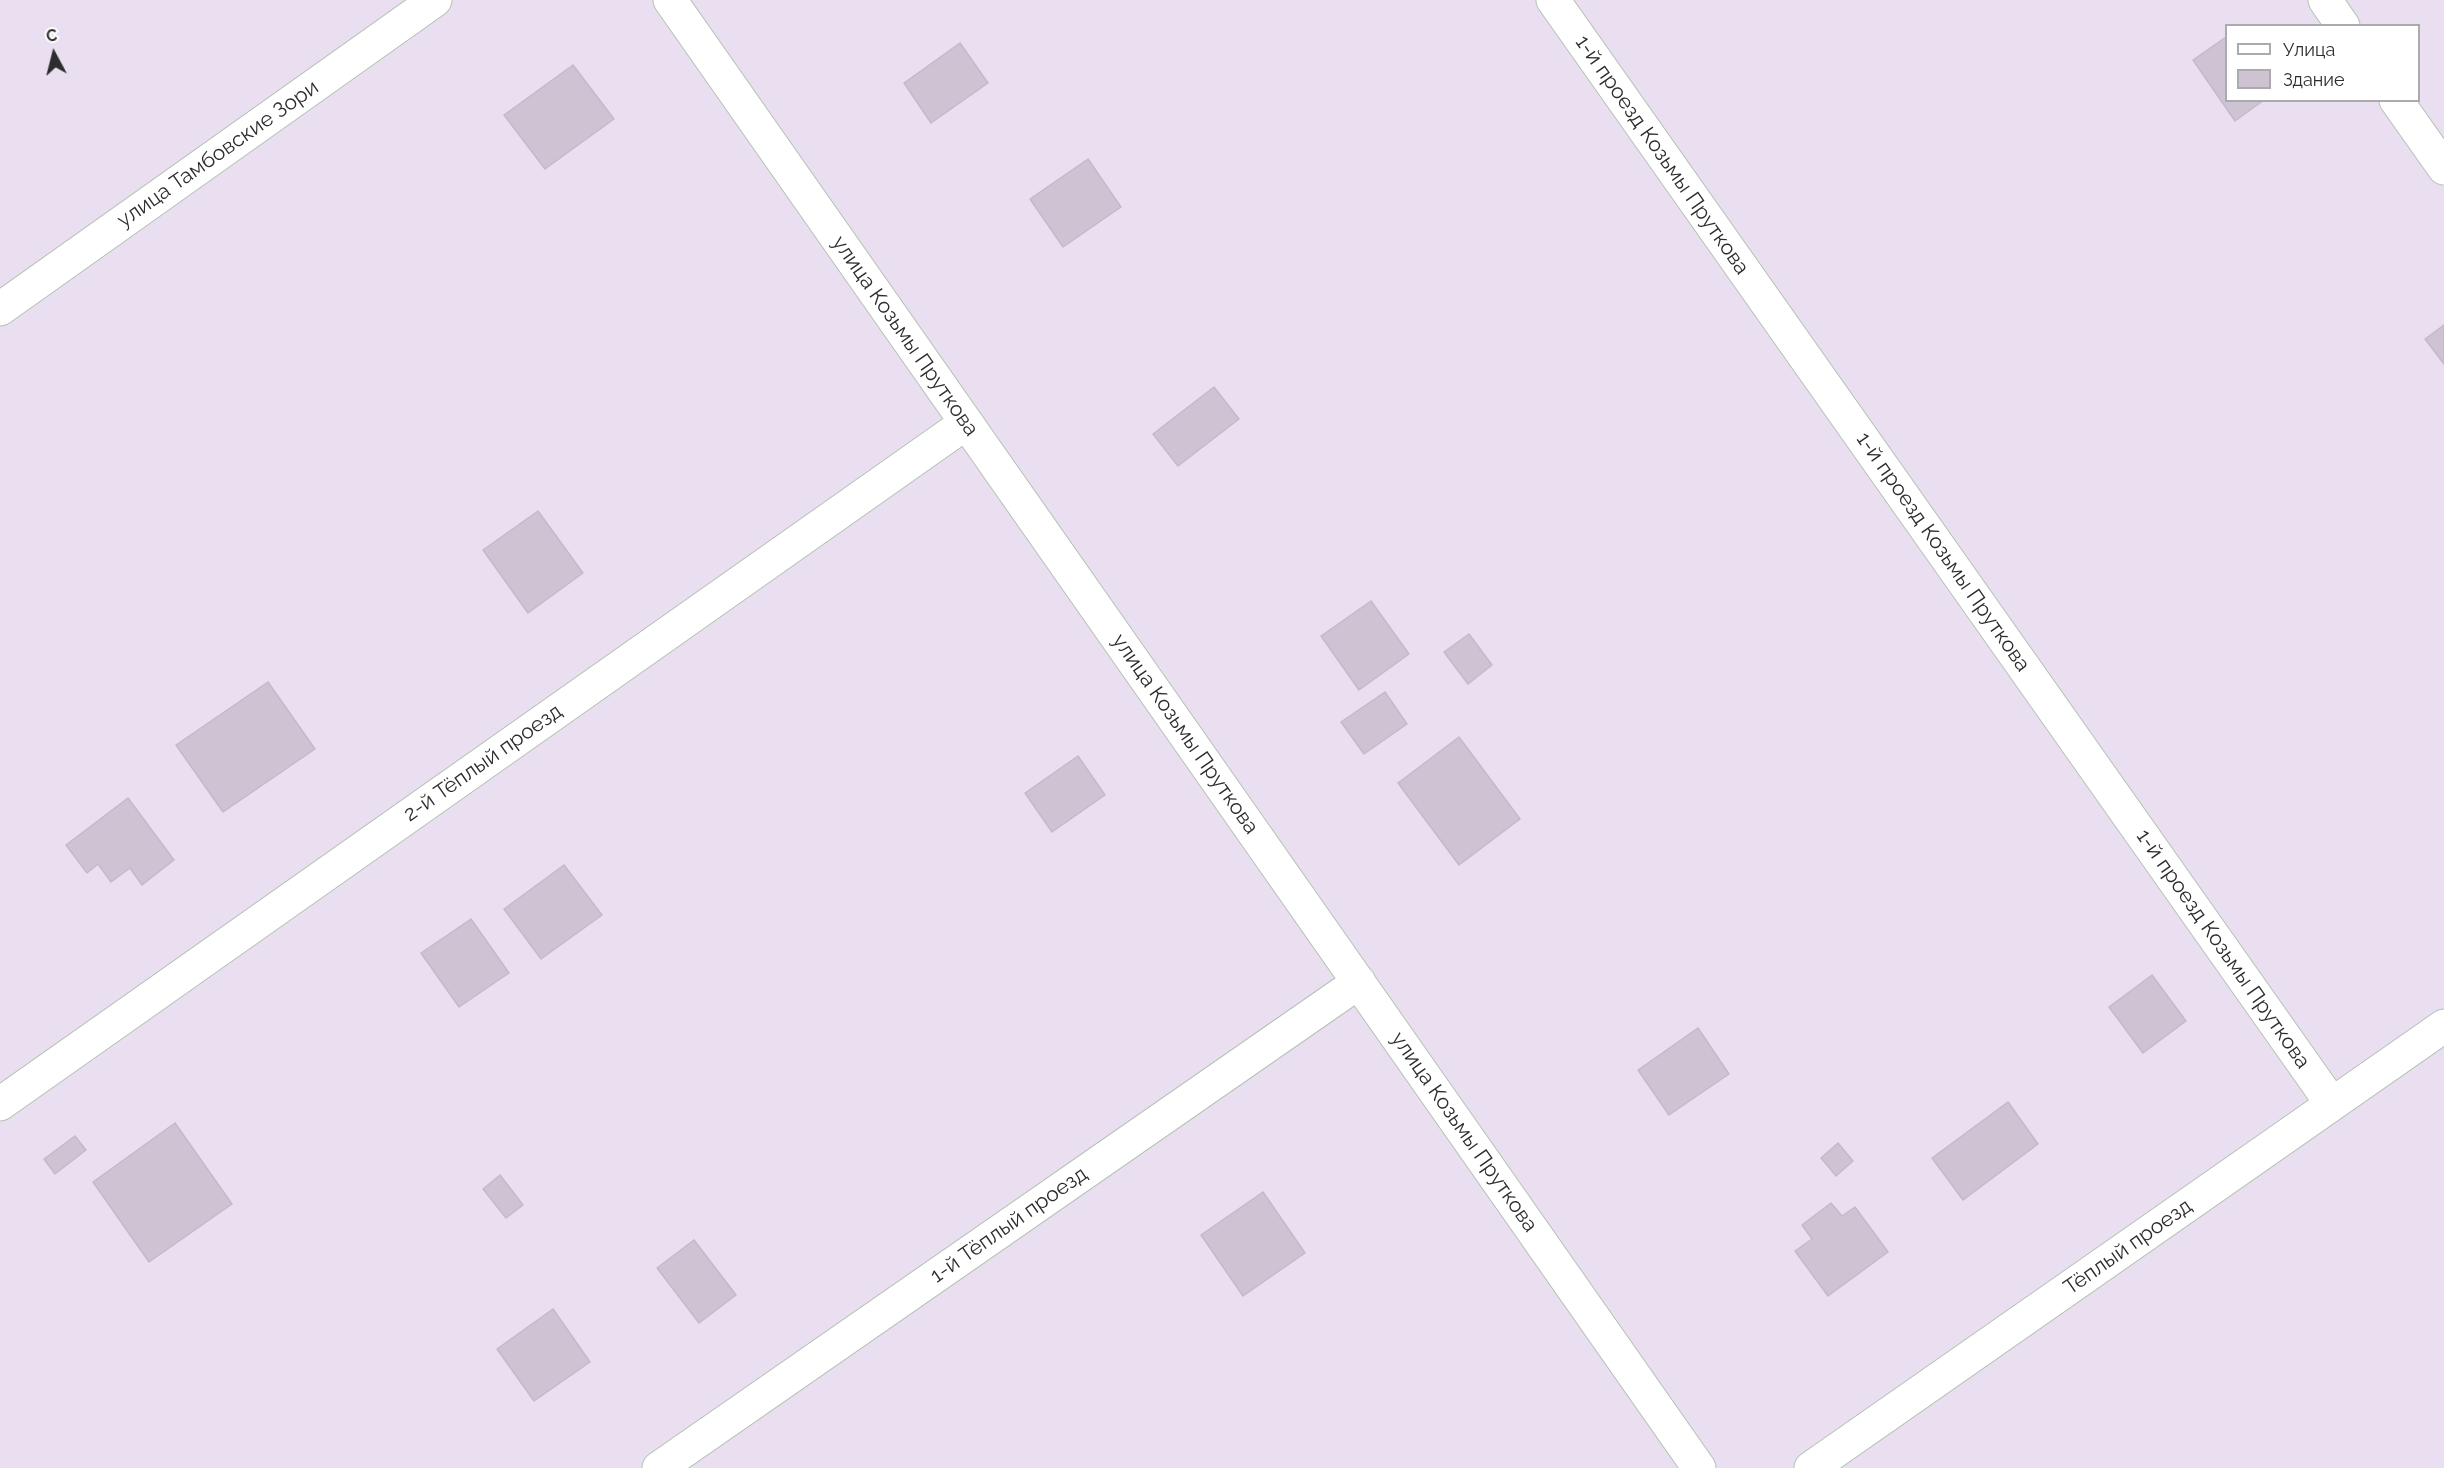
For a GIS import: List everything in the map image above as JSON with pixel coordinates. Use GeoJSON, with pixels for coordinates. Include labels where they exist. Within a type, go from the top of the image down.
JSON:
{"type":"FeatureCollection","features":[{"type":"Feature","properties":{"kind":"street","name":"улица Тамбовские Зори"},"geometry":{"type":"LineString","coordinates":[[0,309],[435,0]]}},
{"type":"Feature","properties":{"kind":"street","name":"улица Козьмы Пруткова"},"geometry":{"type":"LineString","coordinates":[[670,0],[1699,1468]]}},
{"type":"Feature","properties":{"kind":"street","name":"1-й проезд Козьмы Пруткова"},"geometry":{"type":"LineString","coordinates":[[1553,0],[2332,1104]]}},
{"type":"Feature","properties":{"kind":"street"},"geometry":{"type":"LineString","coordinates":[[2325,0],[2342,24]]}},
{"type":"Feature","properties":{"kind":"street"},"geometry":{"type":"LineString","coordinates":[[2397,102],[2444,168]]}},
{"type":"Feature","properties":{"kind":"street","name":"2-й Тёплый проезд"},"geometry":{"type":"LineString","coordinates":[[0,1104],[966,423]]}},
{"type":"Feature","properties":{"kind":"street","name":"1-й Тёплый проезд"},"geometry":{"type":"LineString","coordinates":[[658,1468],[1359,982]]}},
{"type":"Feature","properties":{"kind":"street","name":"Тёплый проезд"},"geometry":{"type":"LineString","coordinates":[[1811,1468],[2444,1026]]}},
{"type":"Feature","properties":{"kind":"building"},"geometry":{"type":"Polygon","coordinates":[[[2225,38],[2225,102],[2261,102],[2235,121],[2193,60],[2225,38]]]}},
{"type":"Feature","properties":{"kind":"building"},"geometry":{"type":"Polygon","coordinates":[[[960,43],[988,83],[931,123],[904,83],[960,43]]]}},
{"type":"Feature","properties":{"kind":"building"},"geometry":{"type":"Polygon","coordinates":[[[573,65],[614,119],[545,169],[504,115],[573,65]]]}},
{"type":"Feature","properties":{"kind":"building"},"geometry":{"type":"Polygon","coordinates":[[[1088,159],[1121,207],[1063,247],[1030,199],[1088,159]]]}},
{"type":"Feature","properties":{"kind":"building"},"geometry":{"type":"Polygon","coordinates":[[[2444,325],[2444,364],[2425,339],[2444,325]]]}},
{"type":"Feature","properties":{"kind":"building"},"geometry":{"type":"Polygon","coordinates":[[[1214,387],[1239,419],[1178,466],[1153,434],[1214,387]]]}},
{"type":"Feature","properties":{"kind":"building"},"geometry":{"type":"Polygon","coordinates":[[[538,511],[583,573],[528,613],[483,550],[538,511]]]}},
{"type":"Feature","properties":{"kind":"building"},"geometry":{"type":"Polygon","coordinates":[[[1371,601],[1409,654],[1359,690],[1321,636],[1371,601]]]}},
{"type":"Feature","properties":{"kind":"building"},"geometry":{"type":"Polygon","coordinates":[[[1469,634],[1492,665],[1468,684],[1444,652],[1469,634]]]}},
{"type":"Feature","properties":{"kind":"building"},"geometry":{"type":"Polygon","coordinates":[[[268,682],[315,749],[223,812],[176,745],[268,682]]]}},
{"type":"Feature","properties":{"kind":"building"},"geometry":{"type":"Polygon","coordinates":[[[1385,692],[1407,724],[1364,754],[1341,722],[1385,692]]]}},
{"type":"Feature","properties":{"kind":"building"},"geometry":{"type":"Polygon","coordinates":[[[1459,737],[1520,819],[1459,865],[1398,783],[1459,737]]]}},
{"type":"Feature","properties":{"kind":"building"},"geometry":{"type":"Polygon","coordinates":[[[1078,756],[1105,795],[1052,832],[1025,793],[1078,756]]]}},
{"type":"Feature","properties":{"kind":"building"},"geometry":{"type":"Polygon","coordinates":[[[128,798],[174,860],[142,885],[130,868],[111,882],[98,864],[87,873],[66,845],[128,798]]]}},
{"type":"Feature","properties":{"kind":"building"},"geometry":{"type":"Polygon","coordinates":[[[564,865],[602,915],[541,959],[504,909],[564,865]]]}},
{"type":"Feature","properties":{"kind":"building"},"geometry":{"type":"Polygon","coordinates":[[[471,919],[509,973],[459,1007],[421,953],[471,919]]]}},
{"type":"Feature","properties":{"kind":"building"},"geometry":{"type":"Polygon","coordinates":[[[2152,975],[2186,1021],[2143,1053],[2109,1007],[2152,975]]]}},
{"type":"Feature","properties":{"kind":"building"},"geometry":{"type":"Polygon","coordinates":[[[1698,1028],[1729,1074],[1669,1115],[1638,1070],[1698,1028]]]}},
{"type":"Feature","properties":{"kind":"building"},"geometry":{"type":"Polygon","coordinates":[[[2008,1102],[2038,1144],[1963,1200],[1932,1158],[2008,1102]]]}},
{"type":"Feature","properties":{"kind":"building"},"geometry":{"type":"Polygon","coordinates":[[[175,1123],[232,1204],[149,1262],[93,1182],[175,1123]]]}},
{"type":"Feature","properties":{"kind":"building"},"geometry":{"type":"Polygon","coordinates":[[[75,1136],[86,1150],[55,1174],[44,1159],[75,1136]]]}},
{"type":"Feature","properties":{"kind":"building"},"geometry":{"type":"Polygon","coordinates":[[[1838,1143],[1853,1161],[1836,1176],[1821,1158],[1838,1143]]]}},
{"type":"Feature","properties":{"kind":"building"},"geometry":{"type":"Polygon","coordinates":[[[500,1175],[523,1205],[506,1218],[483,1189],[500,1175]]]}},
{"type":"Feature","properties":{"kind":"building"},"geometry":{"type":"Polygon","coordinates":[[[1263,1192],[1305,1253],[1243,1296],[1201,1235],[1263,1192]]]}},
{"type":"Feature","properties":{"kind":"building"},"geometry":{"type":"Polygon","coordinates":[[[1831,1203],[1842,1216],[1855,1207],[1888,1252],[1828,1296],[1795,1251],[1812,1239],[1802,1225],[1831,1203]]]}},
{"type":"Feature","properties":{"kind":"building"},"geometry":{"type":"Polygon","coordinates":[[[694,1240],[736,1295],[699,1323],[657,1268],[694,1240]]]}},
{"type":"Feature","properties":{"kind":"building"},"geometry":{"type":"Polygon","coordinates":[[[553,1309],[590,1362],[534,1401],[497,1349],[553,1309]]]}}]}
